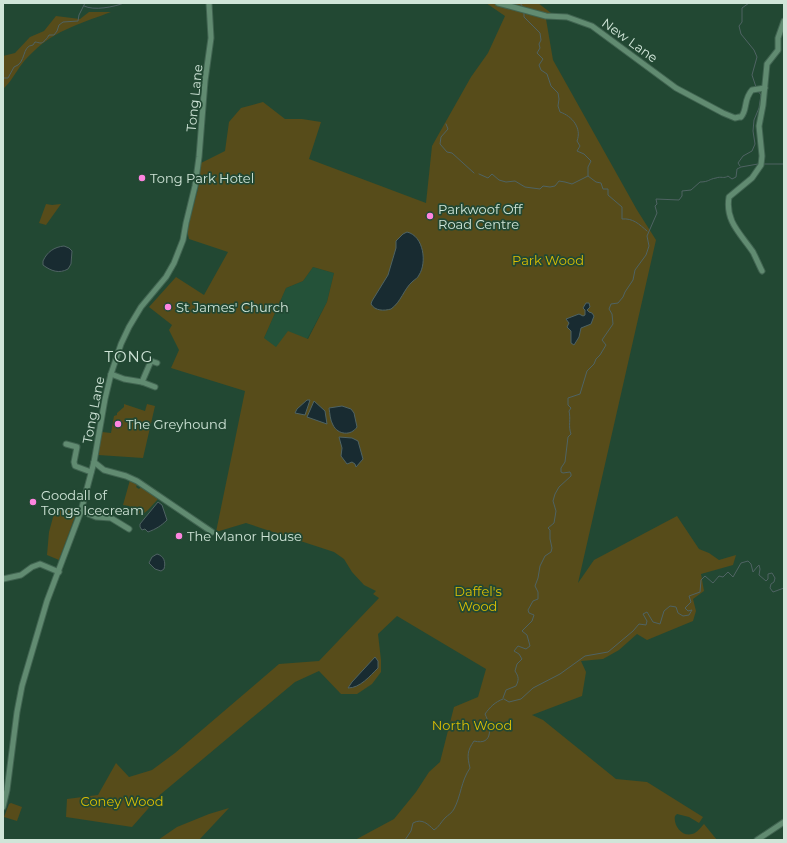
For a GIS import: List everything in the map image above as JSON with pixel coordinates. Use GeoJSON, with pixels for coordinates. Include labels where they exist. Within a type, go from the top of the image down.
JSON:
{"type":"FeatureCollection","features":[{"type":"Feature","properties":{"kind":"street","name":"Tong Lane"},"geometry":{"type":"LineString","coordinates":[[3,807],[7,790],[17,712],[22,686],[47,601],[81,511],[92,472],[111,374],[121,344],[129,327],[141,307],[166,277],[174,263],[183,240],[196,186],[211,38],[209,3]]}},
{"type":"Feature","properties":{"kind":"street","name":"New Lane"},"geometry":{"type":"LineString","coordinates":[[498,3],[546,16],[567,17],[592,26],[676,88],[735,118],[743,115],[747,96],[752,90],[765,88]]}},
{"type":"Feature","properties":{"kind":"street"},"geometry":{"type":"LineString","coordinates":[[762,271],[753,253],[729,216],[728,207],[729,197],[752,178],[762,163],[759,126],[763,105],[767,64],[778,50],[778,38],[784,21]]}},
{"type":"Feature","properties":{"kind":"street"},"geometry":{"type":"LineString","coordinates":[[142,382],[151,360],[156,363]]}},
{"type":"Feature","properties":{"kind":"street"},"geometry":{"type":"LineString","coordinates":[[111,374],[155,387]]}},
{"type":"Feature","properties":{"kind":"street"},"geometry":{"type":"LineString","coordinates":[[66,444],[77,447],[74,462],[76,467],[92,472]]}},
{"type":"Feature","properties":{"kind":"street"},"geometry":{"type":"LineString","coordinates":[[94,462],[104,470],[126,476],[137,481],[212,532]]}},
{"type":"Feature","properties":{"kind":"street"},"geometry":{"type":"LineString","coordinates":[[81,511],[96,517],[111,518],[129,529]]}},
{"type":"Feature","properties":{"kind":"street"},"geometry":{"type":"LineString","coordinates":[[3,579],[21,575],[32,567],[40,564],[59,572]]}},
{"type":"Feature","properties":{"kind":"street"},"geometry":{"type":"LineString","coordinates":[[757,840],[784,822]]}},
{"type":"Feature","properties":{"kind":"shaded area"},"geometry":{"type":"Polygon","coordinates":[[[313,267],[334,273],[327,302],[307,339],[266,397],[264,338],[286,288],[303,281],[313,267]]]}},
{"type":"Feature","properties":{"kind":"green space"},"geometry":{"type":"Polygon","coordinates":[[[486,3],[538,3],[551,13],[546,19],[553,60],[637,210],[656,240],[578,583],[594,560],[677,516],[699,549],[709,553],[719,560],[736,555],[733,565],[701,574],[704,591],[693,599],[696,611],[693,621],[647,640],[637,634],[619,650],[603,659],[581,661],[586,672],[582,696],[532,715],[543,720],[616,779],[647,782],[703,817],[699,823],[689,817],[677,814],[675,816],[675,823],[679,830],[685,834],[694,833],[704,824],[717,840],[355,840],[394,819],[416,792],[429,772],[440,762],[454,707],[478,697],[486,669],[397,616],[378,634],[381,672],[372,684],[357,694],[341,694],[319,671],[295,682],[161,794],[132,827],[66,817],[67,799],[98,795],[116,763],[129,777],[152,770],[175,753],[279,664],[319,661],[379,598],[373,594],[376,591],[364,585],[352,572],[344,559],[334,552],[246,523],[216,532],[245,391],[171,368],[179,350],[169,330],[172,325],[149,307],[176,277],[204,295],[228,252],[189,239],[187,230],[198,189],[201,163],[225,151],[229,122],[241,108],[263,102],[285,119],[302,119],[321,122],[309,159],[426,203],[432,146],[471,77],[488,53],[505,16],[486,3]],[[313,267],[303,281],[286,288],[264,338],[276,347],[288,331],[308,339],[327,302],[334,273],[313,267]]]}},
{"type":"Feature","properties":{"kind":"green space"},"geometry":{"type":"Polygon","coordinates":[[[89,12],[111,12],[71,27],[51,37],[25,60],[3,89],[3,56],[15,53],[30,37],[44,31],[56,16],[80,19],[89,12]]]}},
{"type":"Feature","properties":{"kind":"green space"},"geometry":{"type":"Polygon","coordinates":[[[46,204],[61,204],[46,225],[39,223],[46,204]]]}},
{"type":"Feature","properties":{"kind":"green space"},"geometry":{"type":"Polygon","coordinates":[[[124,404],[145,411],[147,404],[155,406],[143,458],[98,455],[102,432],[111,433],[114,416],[117,415],[117,413],[124,407],[124,404]]]}},
{"type":"Feature","properties":{"kind":"green space"},"geometry":{"type":"Polygon","coordinates":[[[130,480],[137,485],[136,487],[139,489],[141,487],[158,499],[142,515],[129,506],[123,505],[130,480]]]}},
{"type":"Feature","properties":{"kind":"green space"},"geometry":{"type":"Polygon","coordinates":[[[76,509],[77,511],[59,560],[47,555],[49,532],[55,510],[76,509]]]}},
{"type":"Feature","properties":{"kind":"green space"},"geometry":{"type":"Polygon","coordinates":[[[11,803],[22,807],[17,821],[4,817],[9,804],[11,803]]]}},
{"type":"Feature","properties":{"kind":"green space"},"geometry":{"type":"Polygon","coordinates":[[[229,808],[199,840],[158,840],[177,827],[209,814],[229,808]]]}},
{"type":"Feature","properties":{"kind":"water"},"geometry":{"type":"Polygon","coordinates":[[[407,232],[413,235],[420,244],[423,257],[421,270],[418,277],[409,285],[391,309],[377,309],[371,304],[372,301],[388,275],[396,248],[396,241],[407,232]]]}},
{"type":"Feature","properties":{"kind":"water"},"geometry":{"type":"Polygon","coordinates":[[[64,246],[72,251],[71,264],[68,269],[65,271],[55,271],[43,265],[43,261],[49,253],[54,249],[64,246]]]}},
{"type":"Feature","properties":{"kind":"water"},"geometry":{"type":"Polygon","coordinates":[[[586,303],[589,303],[590,307],[587,310],[594,316],[591,324],[581,328],[579,337],[574,345],[571,343],[571,331],[567,327],[569,323],[566,319],[579,314],[583,316],[585,315],[585,310],[583,308],[586,303]]]}},
{"type":"Feature","properties":{"kind":"water"},"geometry":{"type":"Polygon","coordinates":[[[307,400],[310,400],[305,415],[295,413],[297,409],[307,400]]]}},
{"type":"Feature","properties":{"kind":"water"},"geometry":{"type":"Polygon","coordinates":[[[314,401],[325,411],[327,424],[307,417],[314,401]]]}},
{"type":"Feature","properties":{"kind":"water"},"geometry":{"type":"Polygon","coordinates":[[[342,406],[351,409],[354,413],[357,427],[348,433],[338,431],[333,425],[331,419],[329,408],[342,406]]]}},
{"type":"Feature","properties":{"kind":"water"},"geometry":{"type":"Polygon","coordinates":[[[339,437],[352,438],[358,441],[363,459],[356,467],[352,462],[347,464],[341,456],[342,448],[339,437]]]}},
{"type":"Feature","properties":{"kind":"water"},"geometry":{"type":"Polygon","coordinates":[[[158,502],[162,505],[167,520],[151,531],[148,532],[145,529],[142,530],[140,524],[158,502]]]}},
{"type":"Feature","properties":{"kind":"water"},"geometry":{"type":"Polygon","coordinates":[[[157,554],[163,558],[165,562],[164,569],[161,571],[155,569],[149,563],[152,557],[157,554]]]}},
{"type":"Feature","properties":{"kind":"water"},"geometry":{"type":"Polygon","coordinates":[[[375,657],[378,661],[378,668],[361,684],[348,688],[352,682],[375,657]]]}},
{"type":"Feature","properties":{"kind":"waterway"},"geometry":{"type":"LineString","coordinates":[[3,80],[3,78],[8,78],[14,67],[21,62],[25,51],[29,46],[33,45],[35,42],[43,42],[49,35],[54,35],[59,25],[63,22],[78,21],[79,15],[85,3]]}},
{"type":"Feature","properties":{"kind":"waterway"},"geometry":{"type":"LineString","coordinates":[[84,6],[98,8],[110,7],[124,3]]}},
{"type":"Feature","properties":{"kind":"waterway"},"geometry":{"type":"LineString","coordinates":[[520,3],[523,7]]}},
{"type":"Feature","properties":{"kind":"waterway"},"geometry":{"type":"LineString","coordinates":[[749,3],[742,8],[742,22],[739,26],[741,34],[754,50],[757,57],[752,75],[756,87]]}},
{"type":"Feature","properties":{"kind":"waterway"},"geometry":{"type":"LineString","coordinates":[[524,12],[524,17],[540,33],[540,48],[537,53],[543,59],[539,65],[541,70],[547,74],[551,86],[558,93],[558,106],[560,112],[568,116],[577,127],[577,141],[580,146],[577,151],[584,154],[591,161],[588,167],[588,176],[596,182],[601,183],[603,189],[608,189],[608,195],[622,207],[622,219],[633,221],[647,231]]}},
{"type":"Feature","properties":{"kind":"waterway"},"geometry":{"type":"LineString","coordinates":[[740,166],[738,163],[743,156],[752,151],[755,144],[753,131],[754,120],[759,108],[761,95],[758,91]]}},
{"type":"Feature","properties":{"kind":"waterway"},"geometry":{"type":"LineString","coordinates":[[446,124],[448,129],[441,137],[440,144],[447,152],[452,153],[474,173]]}},
{"type":"Feature","properties":{"kind":"waterway"},"geometry":{"type":"LineString","coordinates":[[503,698],[506,690],[516,686],[518,682],[518,677],[515,671],[517,664],[522,659],[519,654],[514,651],[518,646],[526,649],[530,646],[527,635],[522,631],[532,621],[534,615],[529,613],[528,610],[533,601],[538,599],[538,592],[535,586],[540,566],[545,556],[551,552],[552,548],[550,530],[548,528],[554,523],[556,511],[553,501],[559,487],[571,476],[570,472],[561,472],[561,468],[565,462],[568,437],[571,434],[569,411],[571,408],[568,405],[568,398],[580,394],[587,371],[594,364],[606,345],[602,340],[613,324],[612,314],[609,309],[611,304],[618,303],[623,297],[633,280],[635,270],[646,255],[649,246],[647,236],[657,213],[655,206],[657,204],[656,199],[679,200],[682,196],[682,191],[691,190],[700,182],[728,176],[732,179],[736,177],[737,169],[758,164]]}},
{"type":"Feature","properties":{"kind":"waterway"},"geometry":{"type":"LineString","coordinates":[[764,164],[784,164]]}},
{"type":"Feature","properties":{"kind":"waterway"},"geometry":{"type":"LineString","coordinates":[[479,174],[488,178],[492,174],[499,180],[506,182],[515,181],[525,187],[540,189],[543,186],[555,186],[559,181],[572,184],[588,176]]}},
{"type":"Feature","properties":{"kind":"waterway"},"geometry":{"type":"LineString","coordinates":[[504,699],[509,702],[521,699],[533,688],[560,674],[585,656],[608,652],[639,624],[646,625],[647,621],[643,614],[647,612],[653,622],[660,624],[664,611],[670,606],[676,607],[678,613],[683,616],[689,615],[692,610],[688,611],[685,608],[691,602],[689,596],[700,592],[701,580],[705,576],[713,583],[719,576],[723,577],[728,572],[733,577],[741,563],[748,561],[751,564],[753,572],[759,565],[759,575],[766,581],[768,579],[768,574],[772,573],[775,578],[770,588],[773,592],[784,588]]}},
{"type":"Feature","properties":{"kind":"waterway"},"geometry":{"type":"LineString","coordinates":[[405,840],[411,831],[413,823],[422,821],[434,830],[451,813],[470,768],[468,757],[470,748],[474,741],[485,741],[488,738],[489,724],[485,714],[493,705],[503,699]]}},
{"type":"Feature","properties":{"kind":"place","name":"Tong Park Hotel"},"geometry":{"type":"Point","coordinates":[142,178]}},
{"type":"Feature","properties":{"kind":"place","name":"Parkwoof Off Road Centre"},"geometry":{"type":"Point","coordinates":[430,216]}},
{"type":"Feature","properties":{"kind":"place","name":"St James' Church"},"geometry":{"type":"Point","coordinates":[168,307]}},
{"type":"Feature","properties":{"kind":"place","name":"The Greyhound"},"geometry":{"type":"Point","coordinates":[118,424]}},
{"type":"Feature","properties":{"kind":"place","name":"Goodall of Tongs Icecream"},"geometry":{"type":"Point","coordinates":[33,502]}},
{"type":"Feature","properties":{"kind":"place","name":"The Manor House"},"geometry":{"type":"Point","coordinates":[179,536]}},
{"type":"Feature","properties":{"kind":"district","name":"TONG"},"geometry":{"type":"Point","coordinates":[129,357]}},
{"type":"Feature","properties":{"kind":"park label","name":"Park Wood"},"geometry":{"type":"Point","coordinates":[548,260]}},
{"type":"Feature","properties":{"kind":"park label","name":"Daffel's Wood"},"geometry":{"type":"Point","coordinates":[478,598]}},
{"type":"Feature","properties":{"kind":"park label","name":"North Wood"},"geometry":{"type":"Point","coordinates":[472,725]}},
{"type":"Feature","properties":{"kind":"park label","name":"Coney Wood"},"geometry":{"type":"Point","coordinates":[122,801]}}]}
